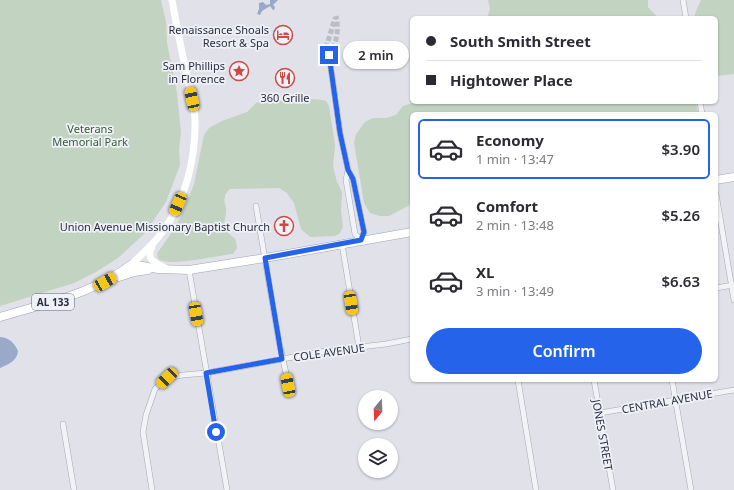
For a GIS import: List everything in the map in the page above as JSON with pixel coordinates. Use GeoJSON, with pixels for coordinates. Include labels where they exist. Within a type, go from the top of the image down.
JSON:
{"type":"FeatureCollection","features":[{"type":"Feature","properties":{"kind":"main road"},"geometry":{"type":"LineString","coordinates":[[171,270],[154,263],[151,260],[150,252],[172,216],[186,186],[193,152],[194,137],[193,104],[172,0]]}},
{"type":"Feature","properties":{"kind":"main road"},"geometry":{"type":"LineString","coordinates":[[718,180],[734,177]]}},
{"type":"Feature","properties":{"kind":"main road"},"geometry":{"type":"LineString","coordinates":[[132,264],[158,269],[189,270],[410,232]]}},
{"type":"Feature","properties":{"kind":"main road"},"geometry":{"type":"LineString","coordinates":[[132,264],[155,242]]}},
{"type":"Feature","properties":{"kind":"main road","name":"AL 133"},"geometry":{"type":"LineString","coordinates":[[0,317],[56,301],[105,282],[132,264]]}},
{"type":"Feature","properties":{"kind":"main road"},"geometry":{"type":"LineString","coordinates":[[105,282],[134,272],[158,269]]}},
{"type":"Feature","properties":{"kind":"street"},"geometry":{"type":"LineString","coordinates":[[683,0],[686,16]]}},
{"type":"Feature","properties":{"kind":"street"},"geometry":{"type":"LineString","coordinates":[[329,55],[340,133],[348,170],[353,179],[364,232],[361,240],[355,234],[346,180],[348,170]]}},
{"type":"Feature","properties":{"kind":"street"},"geometry":{"type":"LineString","coordinates":[[718,205],[733,285],[734,300]]}},
{"type":"Feature","properties":{"kind":"street"},"geometry":{"type":"LineString","coordinates":[[256,206],[282,359],[290,391]]}},
{"type":"Feature","properties":{"kind":"street"},"geometry":{"type":"LineString","coordinates":[[342,244],[359,347]]}},
{"type":"Feature","properties":{"kind":"street"},"geometry":{"type":"LineString","coordinates":[[189,270],[226,490]]}},
{"type":"Feature","properties":{"kind":"street"},"geometry":{"type":"LineString","coordinates":[[718,288],[733,285]]}},
{"type":"Feature","properties":{"kind":"street","name":"COLE AVENUE"},"geometry":{"type":"LineString","coordinates":[[152,490],[143,432],[146,415],[155,389],[167,378],[206,373],[326,351],[386,344],[410,339]]}},
{"type":"Feature","properties":{"kind":"street"},"geometry":{"type":"LineString","coordinates":[[518,382],[536,490]]}},
{"type":"Feature","properties":{"kind":"street","name":"JONES STREET"},"geometry":{"type":"LineString","coordinates":[[594,382],[613,490]]}},
{"type":"Feature","properties":{"kind":"street"},"geometry":{"type":"LineString","coordinates":[[672,382],[690,490]]}},
{"type":"Feature","properties":{"kind":"street","name":"CENTRAL AVENUE"},"geometry":{"type":"LineString","coordinates":[[600,413],[734,390]]}},
{"type":"Feature","properties":{"kind":"street"},"geometry":{"type":"LineString","coordinates":[[63,424],[74,490]]}},
{"type":"Feature","properties":{"kind":"green space","name":"Veterans Memorial Park"},"geometry":{"type":"Polygon","coordinates":[[[0,0],[161,0],[166,22],[167,43],[177,93],[181,133],[179,150],[180,165],[166,202],[144,234],[118,258],[96,272],[74,283],[0,306],[0,0]]]}},
{"type":"Feature","properties":{"kind":"green space"},"geometry":{"type":"Polygon","coordinates":[[[488,0],[648,0],[648,7],[656,16],[488,16],[490,9],[488,0]]]}},
{"type":"Feature","properties":{"kind":"green space"},"geometry":{"type":"Polygon","coordinates":[[[701,0],[734,0],[734,74],[718,76],[718,16],[695,16],[701,0]]]}},
{"type":"Feature","properties":{"kind":"green space"},"geometry":{"type":"Polygon","coordinates":[[[292,99],[322,100],[326,101],[329,106],[335,145],[333,166],[337,182],[342,192],[341,211],[343,227],[340,233],[335,236],[310,237],[301,229],[294,203],[287,193],[279,188],[230,189],[224,198],[226,212],[224,225],[229,234],[236,241],[237,248],[233,254],[175,262],[159,260],[157,256],[158,252],[182,215],[194,184],[204,135],[209,128],[222,121],[247,112],[256,103],[265,100],[282,101],[292,99]]]}},
{"type":"Feature","properties":{"kind":"green space"},"geometry":{"type":"Polygon","coordinates":[[[410,104],[696,104],[698,112],[410,112],[410,205],[389,216],[380,216],[370,213],[364,203],[354,143],[356,134],[365,122],[373,118],[386,118],[396,115],[403,106],[410,104]]]}},
{"type":"Feature","properties":{"kind":"water"},"geometry":{"type":"Polygon","coordinates":[[[270,0],[278,0],[273,5],[275,7],[274,10],[270,6],[262,11],[260,15],[257,14],[259,3],[263,2],[266,5],[270,4],[270,0]]]}},
{"type":"Feature","properties":{"kind":"water"},"geometry":{"type":"Polygon","coordinates":[[[0,337],[11,341],[18,351],[14,360],[0,368],[0,337]]]}},
{"type":"Feature","properties":{"kind":"tunnel"},"geometry":{"type":"LineString","coordinates":[[329,55],[337,36],[336,16]]}},
{"type":"Feature","properties":{"kind":"tunnel"},"geometry":{"type":"LineString","coordinates":[[329,55],[326,48],[335,18]]}},
{"type":"Feature","properties":{"kind":"place","name":"Renaissance Shoals Resort & Spa"},"geometry":{"type":"Point","coordinates":[283,35]}},
{"type":"Feature","properties":{"kind":"place","name":"Sam Phillips in Florence"},"geometry":{"type":"Point","coordinates":[239,71]}},
{"type":"Feature","properties":{"kind":"place","name":"360 Grille"},"geometry":{"type":"Point","coordinates":[285,78]}},
{"type":"Feature","properties":{"kind":"place","name":"Union Avenue Missionary Baptist Church"},"geometry":{"type":"Point","coordinates":[284,226]}},
{"type":"Feature","properties":{"kind":"route"},"geometry":{"type":"LineString","coordinates":[[216,432],[206,373],[282,359],[265,258],[361,240],[364,232],[353,179],[348,170],[340,133],[329,55]]}}]}
